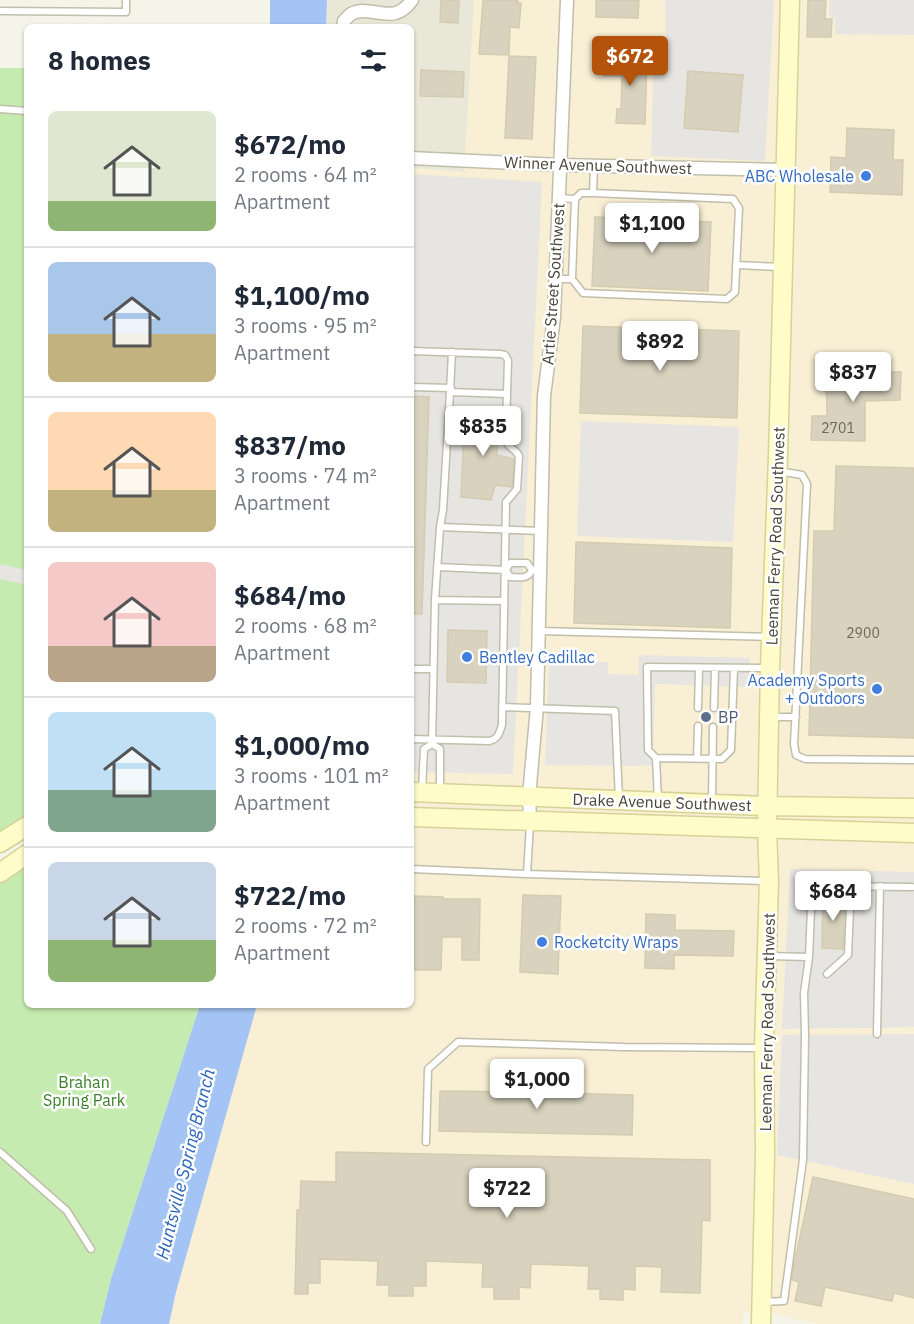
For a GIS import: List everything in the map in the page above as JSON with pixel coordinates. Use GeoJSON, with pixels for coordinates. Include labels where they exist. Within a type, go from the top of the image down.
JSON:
{"type":"FeatureCollection","features":[{"type":"Feature","properties":{"kind":"street"},"geometry":{"type":"LineString","coordinates":[[344,24],[350,14],[360,12],[395,14],[407,8],[412,0]]}},
{"type":"Feature","properties":{"kind":"street","name":"Artie Street Southwest"},"geometry":{"type":"LineString","coordinates":[[530,820],[529,796],[537,707],[539,631],[536,570],[541,531],[544,396],[554,317],[567,0]]}},
{"type":"Feature","properties":{"kind":"street","name":"Leeman Ferry Road Southwest"},"geometry":{"type":"LineString","coordinates":[[761,1324],[769,881],[767,806],[770,668],[778,471],[790,0]]}},
{"type":"Feature","properties":{"kind":"street","name":"Winner Avenue Southwest"},"geometry":{"type":"LineString","coordinates":[[414,159],[786,170]]}},
{"type":"Feature","properties":{"kind":"street","name":"Drake Avenue Southwest"},"geometry":{"type":"LineString","coordinates":[[424,793],[767,806],[914,808]]}},
{"type":"Feature","properties":{"kind":"street","name":"Drake Avenue Southwest"},"geometry":{"type":"LineString","coordinates":[[414,817],[914,833]]}},
{"type":"Feature","properties":{"kind":"street"},"geometry":{"type":"LineString","coordinates":[[0,843],[24,828]]}},
{"type":"Feature","properties":{"kind":"street"},"geometry":{"type":"LineString","coordinates":[[0,873],[24,856]]}},
{"type":"Feature","properties":{"kind":"lane"},"geometry":{"type":"LineString","coordinates":[[0,11],[126,12],[126,0]]}},
{"type":"Feature","properties":{"kind":"lane"},"geometry":{"type":"LineString","coordinates":[[0,109],[24,111]]}},
{"type":"Feature","properties":{"kind":"lane"},"geometry":{"type":"LineString","coordinates":[[593,194],[594,166]]}},
{"type":"Feature","properties":{"kind":"lane"},"geometry":{"type":"LineString","coordinates":[[581,194],[593,194],[733,200],[739,208],[735,292],[727,299],[583,293],[572,279],[576,199],[581,194]]}},
{"type":"Feature","properties":{"kind":"lane"},"geometry":{"type":"LineString","coordinates":[[558,198],[576,199]]}},
{"type":"Feature","properties":{"kind":"lane"},"geometry":{"type":"LineString","coordinates":[[736,266],[783,267]]}},
{"type":"Feature","properties":{"kind":"lane"},"geometry":{"type":"LineString","coordinates":[[555,279],[572,279]]}},
{"type":"Feature","properties":{"kind":"lane"},"geometry":{"type":"LineString","coordinates":[[414,351],[505,356],[508,360],[506,440],[519,456],[518,489],[506,502],[500,733],[494,740],[489,741],[432,742],[414,739]]}},
{"type":"Feature","properties":{"kind":"lane"},"geometry":{"type":"LineString","coordinates":[[424,793],[424,749],[432,742],[435,600],[443,510],[452,352]]}},
{"type":"Feature","properties":{"kind":"lane"},"geometry":{"type":"LineString","coordinates":[[414,387],[507,394]]}},
{"type":"Feature","properties":{"kind":"lane"},"geometry":{"type":"LineString","coordinates":[[778,471],[802,475],[807,484],[794,744],[796,755],[806,759],[914,760]]}},
{"type":"Feature","properties":{"kind":"lane"},"geometry":{"type":"LineString","coordinates":[[440,528],[541,531]]}},
{"type":"Feature","properties":{"kind":"lane"},"geometry":{"type":"LineString","coordinates":[[510,563],[527,563],[536,570],[526,578],[510,577],[506,570],[510,563]]}},
{"type":"Feature","properties":{"kind":"lane"},"geometry":{"type":"LineString","coordinates":[[437,567],[506,570]]}},
{"type":"Feature","properties":{"kind":"lane"},"geometry":{"type":"LineString","coordinates":[[435,600],[504,601]]}},
{"type":"Feature","properties":{"kind":"lane"},"geometry":{"type":"LineString","coordinates":[[539,631],[772,638]]}},
{"type":"Feature","properties":{"kind":"lane"},"geometry":{"type":"LineString","coordinates":[[658,801],[656,758],[648,750],[647,667],[770,668]]}},
{"type":"Feature","properties":{"kind":"lane"},"geometry":{"type":"LineString","coordinates":[[698,708],[699,668]]}},
{"type":"Feature","properties":{"kind":"lane"},"geometry":{"type":"LineString","coordinates":[[714,708],[715,668]]}},
{"type":"Feature","properties":{"kind":"lane"},"geometry":{"type":"LineString","coordinates":[[656,758],[722,759],[731,750],[734,668]]}},
{"type":"Feature","properties":{"kind":"lane"},"geometry":{"type":"LineString","coordinates":[[414,669],[433,669]]}},
{"type":"Feature","properties":{"kind":"lane"},"geometry":{"type":"LineString","coordinates":[[502,707],[615,711],[620,800]]}},
{"type":"Feature","properties":{"kind":"lane"},"geometry":{"type":"LineString","coordinates":[[770,717],[796,717]]}},
{"type":"Feature","properties":{"kind":"lane"},"geometry":{"type":"LineString","coordinates":[[697,759],[698,726]]}},
{"type":"Feature","properties":{"kind":"lane"},"geometry":{"type":"LineString","coordinates":[[712,803],[713,727]]}},
{"type":"Feature","properties":{"kind":"lane"},"geometry":{"type":"LineString","coordinates":[[424,793],[440,749],[432,742]]}},
{"type":"Feature","properties":{"kind":"lane"},"geometry":{"type":"LineString","coordinates":[[527,874],[530,820]]}},
{"type":"Feature","properties":{"kind":"lane"},"geometry":{"type":"LineString","coordinates":[[414,869],[769,881]]}},
{"type":"Feature","properties":{"kind":"lane"},"geometry":{"type":"LineString","coordinates":[[762,1302],[784,1301],[803,1160],[806,1035],[804,993],[809,957],[812,886],[912,887]]}},
{"type":"Feature","properties":{"kind":"lane"},"geometry":{"type":"LineString","coordinates":[[827,974],[848,955],[851,886]]}},
{"type":"Feature","properties":{"kind":"lane"},"geometry":{"type":"LineString","coordinates":[[877,1034],[880,886]]}},
{"type":"Feature","properties":{"kind":"lane"},"geometry":{"type":"LineString","coordinates":[[767,956],[809,957]]}},
{"type":"Feature","properties":{"kind":"lane"},"geometry":{"type":"LineString","coordinates":[[426,1142],[428,1070],[458,1042],[765,1048]]}},
{"type":"Feature","properties":{"kind":"lane"},"geometry":{"type":"LineString","coordinates":[[0,1152],[67,1211],[91,1249]]}},
{"type":"Feature","properties":{"kind":"shaded area"},"geometry":{"type":"Polygon","coordinates":[[[327,0],[475,0],[464,172],[414,168],[414,24],[326,24],[327,0]]]}},
{"type":"Feature","properties":{"kind":"shaded area"},"geometry":{"type":"Polygon","coordinates":[[[474,0],[914,0],[914,1324],[819,1324],[761,1311],[743,1313],[742,1324],[169,1324],[256,1008],[414,1008],[414,168],[464,172],[474,0]]]}},
{"type":"Feature","properties":{"kind":"shaded area"},"geometry":{"type":"Polygon","coordinates":[[[665,0],[774,0],[765,161],[651,156],[654,54],[666,56],[665,0]],[[688,71],[684,128],[738,132],[743,75],[688,71]]]}},
{"type":"Feature","properties":{"kind":"shaded area"},"geometry":{"type":"Polygon","coordinates":[[[830,0],[914,0],[914,35],[835,34],[835,19],[829,16],[830,0]]]}},
{"type":"Feature","properties":{"kind":"shaded area"},"geometry":{"type":"Polygon","coordinates":[[[414,174],[542,182],[513,774],[414,772],[414,174]]]}},
{"type":"Feature","properties":{"kind":"shaded area"},"geometry":{"type":"Polygon","coordinates":[[[581,421],[739,427],[733,542],[577,536],[581,421]]]}},
{"type":"Feature","properties":{"kind":"shaded area"},"geometry":{"type":"Polygon","coordinates":[[[0,564],[24,569],[24,584],[0,579],[0,564]]]}},
{"type":"Feature","properties":{"kind":"shaded area"},"geometry":{"type":"Polygon","coordinates":[[[639,655],[750,658],[748,687],[655,684],[653,765],[545,765],[549,661],[608,662],[608,674],[638,675],[638,685],[639,655]]]}},
{"type":"Feature","properties":{"kind":"shaded area"},"geometry":{"type":"Polygon","coordinates":[[[790,869],[914,872],[914,1027],[782,1029],[790,869]],[[823,895],[822,948],[844,948],[844,895],[823,895]]]}},
{"type":"Feature","properties":{"kind":"shaded area"},"geometry":{"type":"Polygon","coordinates":[[[914,1034],[914,1184],[777,1155],[782,1035],[914,1034]]]}},
{"type":"Feature","properties":{"kind":"green space"},"geometry":{"type":"Polygon","coordinates":[[[0,68],[24,68],[24,819],[0,834],[0,68]]]}},
{"type":"Feature","properties":{"kind":"green space","name":"Brahan Spring Park"},"geometry":{"type":"Polygon","coordinates":[[[24,864],[24,1008],[199,1008],[111,1279],[100,1324],[0,1324],[0,884],[24,864]]]}},
{"type":"Feature","properties":{"kind":"water"},"geometry":{"type":"Polygon","coordinates":[[[270,0],[327,0],[326,24],[270,24],[270,0]]]}},
{"type":"Feature","properties":{"kind":"water","name":"Huntsville Spring Branch"},"geometry":{"type":"Polygon","coordinates":[[[199,1008],[256,1008],[169,1324],[100,1324],[111,1279],[199,1008]]]}},
{"type":"Feature","properties":{"kind":"building"},"geometry":{"type":"Polygon","coordinates":[[[441,0],[459,0],[458,23],[440,22],[441,0]]]}},
{"type":"Feature","properties":{"kind":"building"},"geometry":{"type":"Polygon","coordinates":[[[483,0],[518,0],[517,3],[521,3],[519,28],[510,27],[509,55],[479,54],[483,0]]]}},
{"type":"Feature","properties":{"kind":"building"},"geometry":{"type":"Polygon","coordinates":[[[596,0],[639,0],[638,18],[596,17],[596,0]]]}},
{"type":"Feature","properties":{"kind":"building"},"geometry":{"type":"Polygon","coordinates":[[[808,0],[826,0],[825,19],[832,19],[831,37],[807,37],[808,0]]]}},
{"type":"Feature","properties":{"kind":"building"},"geometry":{"type":"Polygon","coordinates":[[[509,56],[536,57],[532,139],[505,138],[509,56]]]}},
{"type":"Feature","properties":{"kind":"building"},"geometry":{"type":"Polygon","coordinates":[[[605,56],[647,58],[645,124],[616,123],[617,109],[621,109],[622,76],[604,76],[605,56]]]}},
{"type":"Feature","properties":{"kind":"building"},"geometry":{"type":"Polygon","coordinates":[[[421,70],[464,72],[463,97],[420,96],[421,70]]]}},
{"type":"Feature","properties":{"kind":"building"},"geometry":{"type":"Polygon","coordinates":[[[688,71],[743,75],[738,132],[684,128],[688,71]]]}},
{"type":"Feature","properties":{"kind":"building","name":"ABC Wholesale"},"geometry":{"type":"Polygon","coordinates":[[[847,128],[894,130],[893,160],[903,160],[902,195],[830,192],[831,157],[846,158],[847,128]]]}},
{"type":"Feature","properties":{"kind":"building"},"geometry":{"type":"Polygon","coordinates":[[[595,217],[711,222],[708,291],[592,286],[595,217]]]}},
{"type":"Feature","properties":{"kind":"building"},"geometry":{"type":"Polygon","coordinates":[[[583,326],[739,331],[737,418],[580,413],[583,326]]]}},
{"type":"Feature","properties":{"kind":"building"},"geometry":{"type":"Polygon","coordinates":[[[826,372],[901,372],[900,400],[865,401],[865,441],[811,440],[812,416],[827,416],[826,372]]]}},
{"type":"Feature","properties":{"kind":"building"},"geometry":{"type":"Polygon","coordinates":[[[414,396],[429,397],[422,614],[414,614],[414,396]]]}},
{"type":"Feature","properties":{"kind":"building"},"geometry":{"type":"Polygon","coordinates":[[[465,410],[496,411],[497,455],[514,459],[512,487],[495,485],[491,500],[461,497],[465,410]]]}},
{"type":"Feature","properties":{"kind":"building"},"geometry":{"type":"Polygon","coordinates":[[[836,466],[914,468],[914,738],[809,735],[814,531],[834,531],[836,466]]]}},
{"type":"Feature","properties":{"kind":"building"},"geometry":{"type":"Polygon","coordinates":[[[576,542],[732,548],[730,628],[574,623],[576,542]]]}},
{"type":"Feature","properties":{"kind":"building","name":"Bentley Cadillac"},"geometry":{"type":"Polygon","coordinates":[[[448,630],[487,631],[486,683],[447,682],[448,630]]]}},
{"type":"Feature","properties":{"kind":"building"},"geometry":{"type":"Polygon","coordinates":[[[523,895],[561,896],[558,974],[520,972],[523,895]]]}},
{"type":"Feature","properties":{"kind":"building"},"geometry":{"type":"Polygon","coordinates":[[[823,895],[845,895],[843,949],[822,948],[823,895]]]}},
{"type":"Feature","properties":{"kind":"building"},"geometry":{"type":"Polygon","coordinates":[[[414,896],[480,899],[479,960],[462,960],[462,937],[442,937],[441,970],[414,970],[414,896]]]}},
{"type":"Feature","properties":{"kind":"building"},"geometry":{"type":"Polygon","coordinates":[[[646,914],[675,915],[675,930],[734,931],[733,956],[674,955],[674,969],[645,968],[646,914]]]}},
{"type":"Feature","properties":{"kind":"building"},"geometry":{"type":"Polygon","coordinates":[[[533,1065],[564,1066],[563,1093],[633,1095],[632,1135],[439,1131],[440,1091],[532,1092],[533,1065]]]}},
{"type":"Feature","properties":{"kind":"building"},"geometry":{"type":"Polygon","coordinates":[[[336,1152],[710,1160],[710,1221],[702,1220],[700,1293],[661,1292],[662,1267],[635,1266],[635,1290],[623,1289],[623,1300],[600,1299],[600,1289],[588,1289],[589,1266],[531,1264],[530,1288],[519,1287],[519,1299],[494,1299],[494,1287],[482,1287],[483,1263],[426,1261],[426,1286],[413,1286],[413,1296],[389,1296],[389,1285],[377,1285],[378,1261],[320,1259],[320,1283],[308,1283],[308,1294],[295,1294],[297,1210],[300,1210],[301,1181],[336,1182],[336,1152]]]}},
{"type":"Feature","properties":{"kind":"building"},"geometry":{"type":"Polygon","coordinates":[[[813,1177],[914,1199],[914,1298],[894,1293],[892,1301],[825,1287],[821,1306],[795,1301],[799,1282],[792,1280],[794,1264],[813,1177]]]}},
{"type":"Feature","properties":{"kind":"place","name":"ABC Wholesale"},"geometry":{"type":"Point","coordinates":[866,176]}},
{"type":"Feature","properties":{"kind":"place","name":"Bentley Cadillac"},"geometry":{"type":"Point","coordinates":[467,657]}},
{"type":"Feature","properties":{"kind":"place","name":"Academy Sports + Outdoors"},"geometry":{"type":"Point","coordinates":[877,689]}},
{"type":"Feature","properties":{"kind":"place","name":"BP"},"geometry":{"type":"Point","coordinates":[706,717]}},
{"type":"Feature","properties":{"kind":"place","name":"Rocketcity Wraps"},"geometry":{"type":"Point","coordinates":[542,942]}}]}
